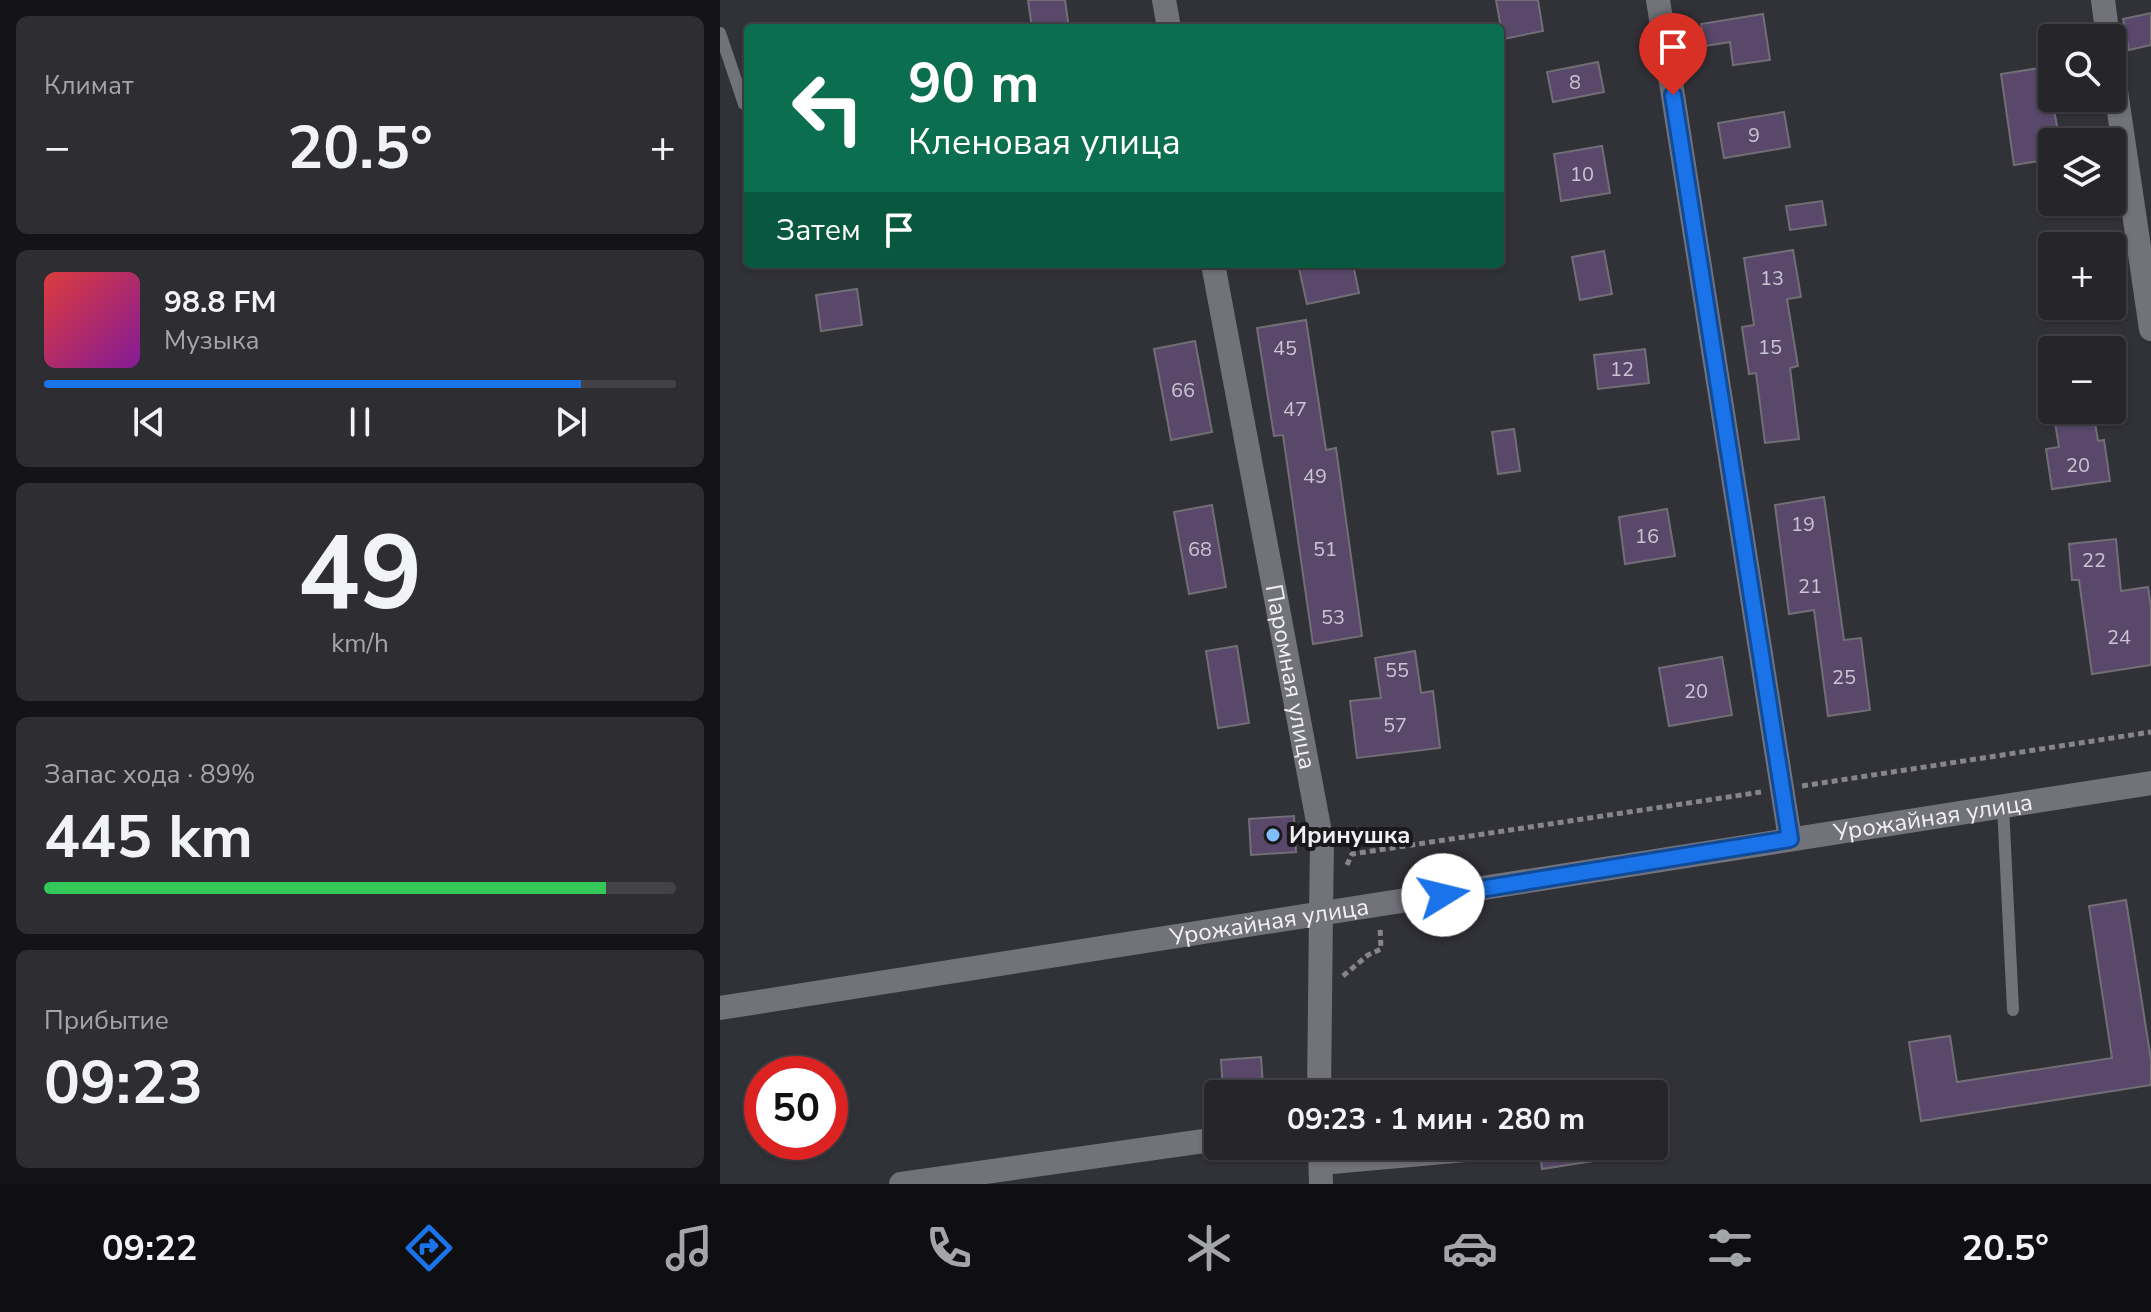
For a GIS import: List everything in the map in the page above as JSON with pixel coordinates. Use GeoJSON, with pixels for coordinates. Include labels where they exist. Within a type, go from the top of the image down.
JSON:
{"type":"FeatureCollection","features":[{"type":"Feature","properties":{"kind":"street"},"geometry":{"type":"LineString","coordinates":[[1164,0],[1168,24]]}},
{"type":"Feature","properties":{"kind":"street"},"geometry":{"type":"LineString","coordinates":[[1658,0],[1790,839]]}},
{"type":"Feature","properties":{"kind":"street"},"geometry":{"type":"LineString","coordinates":[[2103,0],[2106,24]]}},
{"type":"Feature","properties":{"kind":"street"},"geometry":{"type":"LineString","coordinates":[[2119,112],[2151,329]]}},
{"type":"Feature","properties":{"kind":"street","name":"Паромная улица"},"geometry":{"type":"LineString","coordinates":[[1214,268],[1322,843],[1319,1080]]}},
{"type":"Feature","properties":{"kind":"street","name":"Урожайная улица"},"geometry":{"type":"LineString","coordinates":[[720,1008],[2151,783]]}},
{"type":"Feature","properties":{"kind":"street"},"geometry":{"type":"LineString","coordinates":[[901,1184],[1204,1141]]}},
{"type":"Feature","properties":{"kind":"lane"},"geometry":{"type":"LineString","coordinates":[[720,33],[744,104]]}},
{"type":"Feature","properties":{"kind":"lane"},"geometry":{"type":"LineString","coordinates":[[2003,806],[2013,1010]]}},
{"type":"Feature","properties":{"kind":"lane"},"geometry":{"type":"LineString","coordinates":[[1321,1166],[1402,1160]]}},
{"type":"Feature","properties":{"kind":"building"},"geometry":{"type":"Polygon","coordinates":[[[1028,0],[1065,0],[1068,24],[1031,24],[1028,0]]]}},
{"type":"Feature","properties":{"kind":"building"},"geometry":{"type":"Polygon","coordinates":[[[1496,0],[1538,0],[1543,31],[1504,39],[1504,24],[1500,24],[1496,0]]]}},
{"type":"Feature","properties":{"kind":"building"},"geometry":{"type":"Polygon","coordinates":[[[2151,13],[2151,45],[2129,50],[2123,19],[2151,13]]]}},
{"type":"Feature","properties":{"kind":"building"},"geometry":{"type":"Polygon","coordinates":[[[1763,14],[1770,60],[1733,65],[1730,42],[1705,46],[1701,24],[1763,14]]]}},
{"type":"Feature","properties":{"kind":"building"},"geometry":{"type":"Polygon","coordinates":[[[1598,62],[1604,92],[1553,102],[1547,72],[1598,62]]]}},
{"type":"Feature","properties":{"kind":"building"},"geometry":{"type":"Polygon","coordinates":[[[2038,68],[2038,112],[2054,112],[2057,128],[2038,128],[2038,161],[2014,165],[2001,74],[2038,68]]]}},
{"type":"Feature","properties":{"kind":"building"},"geometry":{"type":"Polygon","coordinates":[[[1784,112],[1790,147],[1724,158],[1718,123],[1784,112]]]}},
{"type":"Feature","properties":{"kind":"building"},"geometry":{"type":"Polygon","coordinates":[[[1602,146],[1610,193],[1561,201],[1554,154],[1602,146]]]}},
{"type":"Feature","properties":{"kind":"building"},"geometry":{"type":"Polygon","coordinates":[[[1822,201],[1826,225],[1790,230],[1786,206],[1822,201]]]}},
{"type":"Feature","properties":{"kind":"building"},"geometry":{"type":"Polygon","coordinates":[[[1793,250],[1801,297],[1787,299],[1798,366],[1790,368],[1799,439],[1765,443],[1756,373],[1749,374],[1742,327],[1754,325],[1744,258],[1793,250]]]}},
{"type":"Feature","properties":{"kind":"building"},"geometry":{"type":"Polygon","coordinates":[[[1604,251],[1612,294],[1580,300],[1572,257],[1604,251]]]}},
{"type":"Feature","properties":{"kind":"building"},"geometry":{"type":"Polygon","coordinates":[[[1299,268],[1354,268],[1359,293],[1307,304],[1299,268]]]}},
{"type":"Feature","properties":{"kind":"building"},"geometry":{"type":"Polygon","coordinates":[[[857,289],[862,325],[821,331],[816,295],[857,289]]]}},
{"type":"Feature","properties":{"kind":"building"},"geometry":{"type":"Polygon","coordinates":[[[1306,320],[1326,450],[1336,448],[1362,636],[1313,644],[1283,435],[1274,436],[1257,328],[1306,320]]]}},
{"type":"Feature","properties":{"kind":"building"},"geometry":{"type":"Polygon","coordinates":[[[1195,341],[1212,432],[1171,440],[1154,349],[1195,341]]]}},
{"type":"Feature","properties":{"kind":"building"},"geometry":{"type":"Polygon","coordinates":[[[1645,349],[1649,383],[1598,389],[1594,355],[1645,349]]]}},
{"type":"Feature","properties":{"kind":"building"},"geometry":{"type":"Polygon","coordinates":[[[2055,424],[2095,424],[2098,441],[2104,440],[2110,481],[2052,489],[2046,449],[2059,447],[2055,424]]]}},
{"type":"Feature","properties":{"kind":"building"},"geometry":{"type":"Polygon","coordinates":[[[1514,429],[1520,471],[1498,474],[1492,432],[1514,429]]]}},
{"type":"Feature","properties":{"kind":"building"},"geometry":{"type":"Polygon","coordinates":[[[1824,497],[1844,640],[1861,638],[1870,710],[1828,716],[1814,610],[1789,614],[1775,505],[1824,497]]]}},
{"type":"Feature","properties":{"kind":"building"},"geometry":{"type":"Polygon","coordinates":[[[1212,505],[1226,587],[1189,594],[1174,512],[1212,505]]]}},
{"type":"Feature","properties":{"kind":"building"},"geometry":{"type":"Polygon","coordinates":[[[1667,509],[1675,556],[1625,564],[1619,517],[1667,509]]]}},
{"type":"Feature","properties":{"kind":"building"},"geometry":{"type":"Polygon","coordinates":[[[2116,539],[2121,591],[2148,587],[2151,665],[2092,674],[2079,580],[2072,580],[2069,544],[2116,539]]]}},
{"type":"Feature","properties":{"kind":"building"},"geometry":{"type":"Polygon","coordinates":[[[1237,646],[1249,723],[1218,728],[1206,651],[1237,646]]]}},
{"type":"Feature","properties":{"kind":"building"},"geometry":{"type":"Polygon","coordinates":[[[1415,651],[1421,693],[1433,691],[1440,748],[1357,758],[1350,701],[1381,698],[1375,658],[1415,651]]]}},
{"type":"Feature","properties":{"kind":"building"},"geometry":{"type":"Polygon","coordinates":[[[1722,657],[1732,715],[1669,726],[1659,668],[1722,657]]]}},
{"type":"Feature","properties":{"kind":"building"},"geometry":{"type":"Polygon","coordinates":[[[1294,816],[1296,852],[1251,855],[1249,819],[1294,816]]]}},
{"type":"Feature","properties":{"kind":"building"},"geometry":{"type":"Polygon","coordinates":[[[2126,900],[2151,1060],[2151,1085],[1921,1121],[1909,1042],[1950,1036],[1957,1082],[2112,1058],[2089,906],[2126,900]]]}},
{"type":"Feature","properties":{"kind":"building"},"geometry":{"type":"Polygon","coordinates":[[[1261,1057],[1263,1080],[1222,1080],[1221,1060],[1261,1057]]]}},
{"type":"Feature","properties":{"kind":"building"},"geometry":{"type":"Polygon","coordinates":[[[1541,1160],[1600,1160],[1542,1169],[1541,1160]]]}},
{"type":"Feature","properties":{"kind":"place","name":"Иринушка"},"geometry":{"type":"Point","coordinates":[1273,835]}},
{"type":"Feature","properties":{"kind":"route"},"geometry":{"type":"LineString","coordinates":[[1443,895],[1790,839],[1673,95]]}}]}
